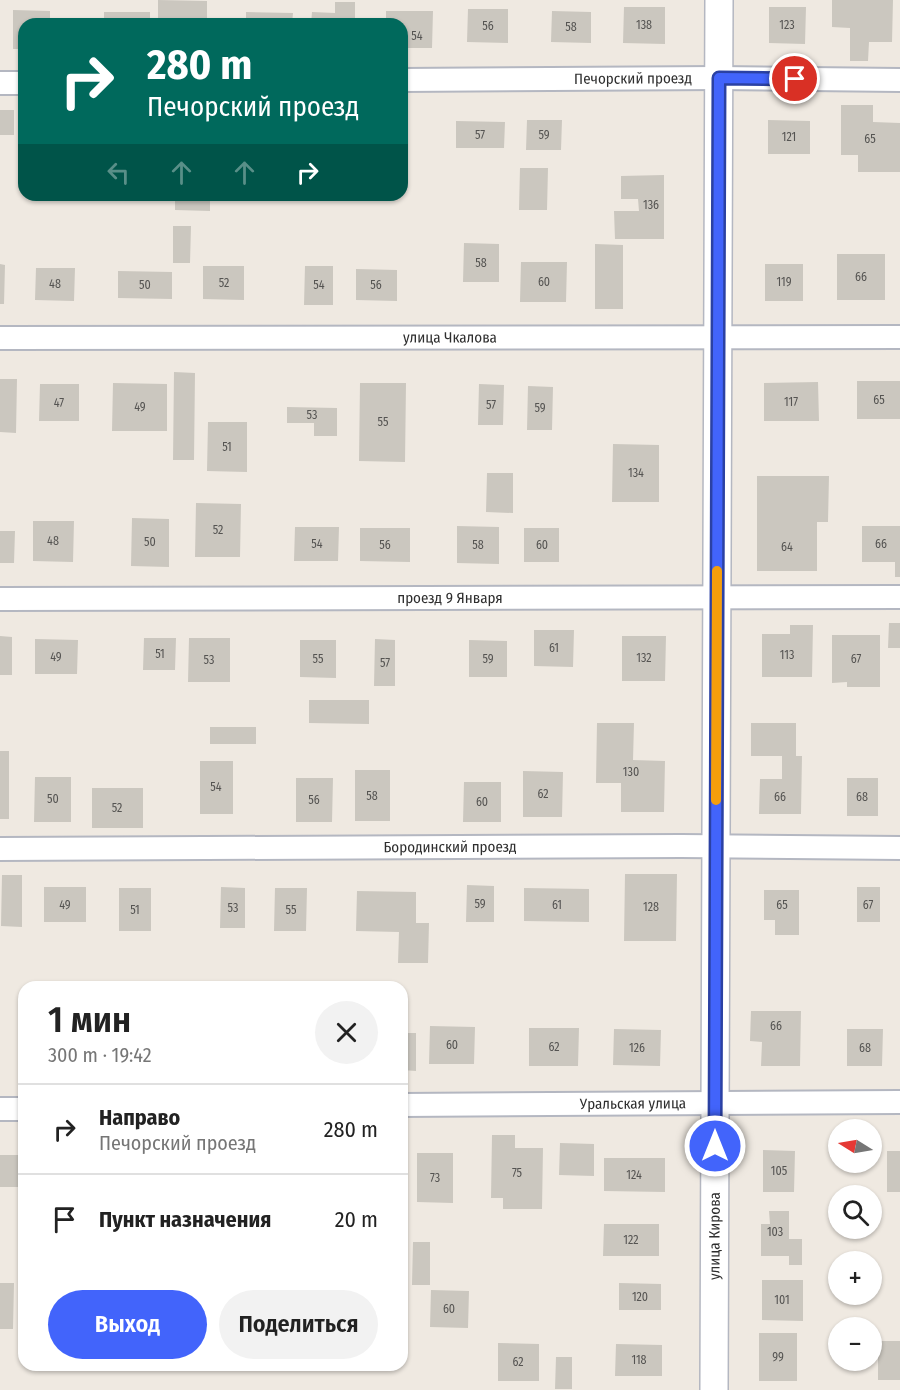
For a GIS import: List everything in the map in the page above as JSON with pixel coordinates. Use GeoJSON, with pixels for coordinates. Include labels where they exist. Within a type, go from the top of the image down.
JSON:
{"type":"FeatureCollection","features":[{"type":"Feature","properties":{"kind":"street","name":"улица Кирова"},"geometry":{"type":"LineString","coordinates":[[714,1390],[719,0]]}},
{"type":"Feature","properties":{"kind":"street","name":"Печорский проезд"},"geometry":{"type":"LineString","coordinates":[[408,80],[719,78],[900,80]]}},
{"type":"Feature","properties":{"kind":"street"},"geometry":{"type":"LineString","coordinates":[[0,83],[18,83]]}},
{"type":"Feature","properties":{"kind":"street","name":"улица Чкалова"},"geometry":{"type":"LineString","coordinates":[[0,338],[900,337]]}},
{"type":"Feature","properties":{"kind":"street","name":"проезд 9 Января"},"geometry":{"type":"LineString","coordinates":[[0,599],[900,597]]}},
{"type":"Feature","properties":{"kind":"street","name":"Бородинский проезд"},"geometry":{"type":"LineString","coordinates":[[0,849],[716,846],[900,848]]}},
{"type":"Feature","properties":{"kind":"street","name":"Уральская улица"},"geometry":{"type":"LineString","coordinates":[[408,1104],[900,1102]]}},
{"type":"Feature","properties":{"kind":"street"},"geometry":{"type":"LineString","coordinates":[[0,1109],[18,1109]]}},
{"type":"Feature","properties":{"kind":"building"},"geometry":{"type":"Polygon","coordinates":[[[158,0],[207,1],[207,18],[158,18],[158,0]]]}},
{"type":"Feature","properties":{"kind":"building"},"geometry":{"type":"Polygon","coordinates":[[[832,0],[893,0],[892,42],[869,42],[868,61],[850,61],[850,28],[832,27],[832,0]]]}},
{"type":"Feature","properties":{"kind":"building"},"geometry":{"type":"Polygon","coordinates":[[[335,2],[355,2],[355,18],[312,18],[312,12],[335,13],[335,2]]]}},
{"type":"Feature","properties":{"kind":"building"},"geometry":{"type":"Polygon","coordinates":[[[624,7],[665,7],[665,44],[623,43],[624,7]]]}},
{"type":"Feature","properties":{"kind":"building"},"geometry":{"type":"Polygon","coordinates":[[[769,7],[806,7],[805,44],[769,43],[769,7]]]}},
{"type":"Feature","properties":{"kind":"building"},"geometry":{"type":"Polygon","coordinates":[[[468,9],[508,9],[508,43],[467,42],[468,9]]]}},
{"type":"Feature","properties":{"kind":"building"},"geometry":{"type":"Polygon","coordinates":[[[13,10],[50,11],[50,18],[18,18],[18,49],[13,49],[13,10]]]}},
{"type":"Feature","properties":{"kind":"building"},"geometry":{"type":"Polygon","coordinates":[[[386,11],[433,11],[432,48],[408,48],[408,18],[386,18],[386,11]]]}},
{"type":"Feature","properties":{"kind":"building"},"geometry":{"type":"Polygon","coordinates":[[[552,11],[591,12],[591,43],[551,42],[552,11]]]}},
{"type":"Feature","properties":{"kind":"building"},"geometry":{"type":"Polygon","coordinates":[[[104,12],[150,12],[150,18],[104,18],[104,12]]]}},
{"type":"Feature","properties":{"kind":"building"},"geometry":{"type":"Polygon","coordinates":[[[246,12],[293,13],[293,18],[246,18],[246,12]]]}},
{"type":"Feature","properties":{"kind":"building"},"geometry":{"type":"Polygon","coordinates":[[[841,105],[873,105],[873,122],[900,123],[900,172],[858,172],[858,155],[841,155],[841,105]]]}},
{"type":"Feature","properties":{"kind":"building"},"geometry":{"type":"Polygon","coordinates":[[[0,110],[14,110],[14,135],[0,135],[0,110]]]}},
{"type":"Feature","properties":{"kind":"building"},"geometry":{"type":"Polygon","coordinates":[[[527,120],[562,120],[561,150],[526,150],[527,120]]]}},
{"type":"Feature","properties":{"kind":"building"},"geometry":{"type":"Polygon","coordinates":[[[768,120],[810,121],[810,154],[768,154],[768,120]]]}},
{"type":"Feature","properties":{"kind":"building"},"geometry":{"type":"Polygon","coordinates":[[[456,121],[505,122],[504,148],[456,148],[456,121]]]}},
{"type":"Feature","properties":{"kind":"building"},"geometry":{"type":"Polygon","coordinates":[[[520,168],[548,168],[547,210],[519,210],[520,168]]]}},
{"type":"Feature","properties":{"kind":"building"},"geometry":{"type":"Polygon","coordinates":[[[664,175],[664,239],[615,239],[614,211],[639,211],[638,199],[621,199],[621,176],[664,175]]]}},
{"type":"Feature","properties":{"kind":"building"},"geometry":{"type":"Polygon","coordinates":[[[175,201],[210,201],[210,211],[175,210],[175,201]]]}},
{"type":"Feature","properties":{"kind":"building"},"geometry":{"type":"Polygon","coordinates":[[[173,226],[191,226],[190,263],[173,263],[173,226]]]}},
{"type":"Feature","properties":{"kind":"building"},"geometry":{"type":"Polygon","coordinates":[[[464,243],[499,244],[499,282],[463,282],[464,243]]]}},
{"type":"Feature","properties":{"kind":"building"},"geometry":{"type":"Polygon","coordinates":[[[595,244],[623,245],[623,309],[595,309],[595,244]]]}},
{"type":"Feature","properties":{"kind":"building"},"geometry":{"type":"Polygon","coordinates":[[[837,254],[885,254],[885,300],[837,300],[837,254]]]}},
{"type":"Feature","properties":{"kind":"building"},"geometry":{"type":"Polygon","coordinates":[[[521,262],[567,262],[566,302],[520,302],[521,262]]]}},
{"type":"Feature","properties":{"kind":"building"},"geometry":{"type":"Polygon","coordinates":[[[0,264],[5,265],[4,304],[0,304],[0,264]]]}},
{"type":"Feature","properties":{"kind":"building"},"geometry":{"type":"Polygon","coordinates":[[[765,264],[803,264],[803,301],[765,301],[765,264]]]}},
{"type":"Feature","properties":{"kind":"building"},"geometry":{"type":"Polygon","coordinates":[[[203,266],[244,266],[244,300],[203,299],[203,266]]]}},
{"type":"Feature","properties":{"kind":"building"},"geometry":{"type":"Polygon","coordinates":[[[305,266],[333,266],[333,305],[304,305],[305,266]]]}},
{"type":"Feature","properties":{"kind":"building"},"geometry":{"type":"Polygon","coordinates":[[[36,268],[75,268],[74,301],[35,300],[36,268]]]}},
{"type":"Feature","properties":{"kind":"building"},"geometry":{"type":"Polygon","coordinates":[[[356,269],[397,270],[397,301],[356,300],[356,269]]]}},
{"type":"Feature","properties":{"kind":"building"},"geometry":{"type":"Polygon","coordinates":[[[118,271],[172,272],[172,299],[118,298],[118,271]]]}},
{"type":"Feature","properties":{"kind":"building"},"geometry":{"type":"Polygon","coordinates":[[[174,372],[195,373],[194,460],[173,460],[174,372]]]}},
{"type":"Feature","properties":{"kind":"building"},"geometry":{"type":"Polygon","coordinates":[[[0,379],[17,379],[16,433],[0,432],[0,379]]]}},
{"type":"Feature","properties":{"kind":"building"},"geometry":{"type":"Polygon","coordinates":[[[857,381],[900,381],[900,419],[857,419],[857,381]]]}},
{"type":"Feature","properties":{"kind":"building"},"geometry":{"type":"Polygon","coordinates":[[[818,382],[819,421],[764,421],[764,383],[818,382]]]}},
{"type":"Feature","properties":{"kind":"building"},"geometry":{"type":"Polygon","coordinates":[[[113,383],[167,384],[167,431],[112,431],[113,383]]]}},
{"type":"Feature","properties":{"kind":"building"},"geometry":{"type":"Polygon","coordinates":[[[360,383],[406,383],[405,462],[359,461],[360,383]]]}},
{"type":"Feature","properties":{"kind":"building"},"geometry":{"type":"Polygon","coordinates":[[[40,384],[79,384],[79,421],[39,421],[40,384]]]}},
{"type":"Feature","properties":{"kind":"building"},"geometry":{"type":"Polygon","coordinates":[[[479,384],[504,385],[503,425],[478,425],[479,384]]]}},
{"type":"Feature","properties":{"kind":"building"},"geometry":{"type":"Polygon","coordinates":[[[528,386],[553,387],[552,430],[527,430],[528,386]]]}},
{"type":"Feature","properties":{"kind":"building"},"geometry":{"type":"Polygon","coordinates":[[[287,407],[337,408],[337,436],[314,436],[314,423],[287,423],[287,407]]]}},
{"type":"Feature","properties":{"kind":"building"},"geometry":{"type":"Polygon","coordinates":[[[208,422],[247,422],[247,472],[207,471],[208,422]]]}},
{"type":"Feature","properties":{"kind":"building"},"geometry":{"type":"Polygon","coordinates":[[[613,444],[659,445],[659,502],[612,502],[613,444]]]}},
{"type":"Feature","properties":{"kind":"building"},"geometry":{"type":"Polygon","coordinates":[[[487,473],[513,473],[513,513],[486,512],[487,473]]]}},
{"type":"Feature","properties":{"kind":"building"},"geometry":{"type":"Polygon","coordinates":[[[757,476],[829,476],[828,522],[817,522],[817,571],[757,571],[757,476]]]}},
{"type":"Feature","properties":{"kind":"building"},"geometry":{"type":"Polygon","coordinates":[[[196,503],[241,504],[240,557],[195,557],[196,503]]]}},
{"type":"Feature","properties":{"kind":"building"},"geometry":{"type":"Polygon","coordinates":[[[132,518],[169,519],[169,567],[131,566],[132,518]]]}},
{"type":"Feature","properties":{"kind":"building"},"geometry":{"type":"Polygon","coordinates":[[[33,521],[74,521],[73,562],[33,561],[33,521]]]}},
{"type":"Feature","properties":{"kind":"building"},"geometry":{"type":"Polygon","coordinates":[[[457,526],[499,527],[499,564],[457,563],[457,526]]]}},
{"type":"Feature","properties":{"kind":"building"},"geometry":{"type":"Polygon","coordinates":[[[862,526],[900,526],[900,577],[895,577],[895,562],[862,562],[862,526]]]}},
{"type":"Feature","properties":{"kind":"building"},"geometry":{"type":"Polygon","coordinates":[[[295,527],[339,527],[338,561],[294,561],[295,527]]]}},
{"type":"Feature","properties":{"kind":"building"},"geometry":{"type":"Polygon","coordinates":[[[360,528],[410,528],[410,562],[360,561],[360,528]]]}},
{"type":"Feature","properties":{"kind":"building"},"geometry":{"type":"Polygon","coordinates":[[[524,528],[559,528],[559,562],[524,562],[524,528]]]}},
{"type":"Feature","properties":{"kind":"building"},"geometry":{"type":"Polygon","coordinates":[[[0,531],[15,531],[14,563],[0,563],[0,531]]]}},
{"type":"Feature","properties":{"kind":"building"},"geometry":{"type":"Polygon","coordinates":[[[889,623],[900,623],[900,648],[888,648],[889,623]]]}},
{"type":"Feature","properties":{"kind":"building"},"geometry":{"type":"Polygon","coordinates":[[[790,625],[813,625],[812,677],[762,677],[762,634],[790,634],[790,625]]]}},
{"type":"Feature","properties":{"kind":"building"},"geometry":{"type":"Polygon","coordinates":[[[534,630],[574,630],[573,667],[534,666],[534,630]]]}},
{"type":"Feature","properties":{"kind":"building"},"geometry":{"type":"Polygon","coordinates":[[[832,635],[880,635],[880,687],[847,687],[847,682],[832,683],[832,635]]]}},
{"type":"Feature","properties":{"kind":"building"},"geometry":{"type":"Polygon","coordinates":[[[0,636],[12,637],[12,675],[0,675],[0,636]]]}},
{"type":"Feature","properties":{"kind":"building"},"geometry":{"type":"Polygon","coordinates":[[[622,636],[666,636],[665,681],[622,681],[622,636]]]}},
{"type":"Feature","properties":{"kind":"building"},"geometry":{"type":"Polygon","coordinates":[[[144,638],[176,638],[175,670],[143,670],[144,638]]]}},
{"type":"Feature","properties":{"kind":"building"},"geometry":{"type":"Polygon","coordinates":[[[189,638],[230,638],[230,682],[188,682],[189,638]]]}},
{"type":"Feature","properties":{"kind":"building"},"geometry":{"type":"Polygon","coordinates":[[[35,639],[78,640],[77,674],[35,674],[35,639]]]}},
{"type":"Feature","properties":{"kind":"building"},"geometry":{"type":"Polygon","coordinates":[[[375,639],[395,640],[395,686],[374,686],[375,639]]]}},
{"type":"Feature","properties":{"kind":"building"},"geometry":{"type":"Polygon","coordinates":[[[300,640],[336,640],[336,678],[300,677],[300,640]]]}},
{"type":"Feature","properties":{"kind":"building"},"geometry":{"type":"Polygon","coordinates":[[[469,640],[507,641],[507,677],[469,677],[469,640]]]}},
{"type":"Feature","properties":{"kind":"building"},"geometry":{"type":"Polygon","coordinates":[[[309,700],[369,700],[369,724],[309,723],[309,700]]]}},
{"type":"Feature","properties":{"kind":"building"},"geometry":{"type":"Polygon","coordinates":[[[597,723],[634,723],[633,760],[665,761],[664,812],[621,812],[621,783],[596,783],[597,723]]]}},
{"type":"Feature","properties":{"kind":"building"},"geometry":{"type":"Polygon","coordinates":[[[751,723],[796,723],[796,756],[802,756],[801,814],[759,814],[760,779],[782,779],[782,756],[751,756],[751,723]]]}},
{"type":"Feature","properties":{"kind":"building"},"geometry":{"type":"Polygon","coordinates":[[[210,727],[256,727],[256,744],[210,744],[210,727]]]}},
{"type":"Feature","properties":{"kind":"building"},"geometry":{"type":"Polygon","coordinates":[[[0,751],[9,751],[9,819],[0,819],[0,751]]]}},
{"type":"Feature","properties":{"kind":"building"},"geometry":{"type":"Polygon","coordinates":[[[200,761],[233,761],[233,814],[200,814],[200,761]]]}},
{"type":"Feature","properties":{"kind":"building"},"geometry":{"type":"Polygon","coordinates":[[[355,770],[390,770],[390,821],[355,821],[355,770]]]}},
{"type":"Feature","properties":{"kind":"building"},"geometry":{"type":"Polygon","coordinates":[[[523,771],[563,772],[562,817],[523,817],[523,771]]]}},
{"type":"Feature","properties":{"kind":"building"},"geometry":{"type":"Polygon","coordinates":[[[35,777],[71,777],[71,822],[34,822],[35,777]]]}},
{"type":"Feature","properties":{"kind":"building"},"geometry":{"type":"Polygon","coordinates":[[[296,778],[333,778],[332,822],[296,822],[296,778]]]}},
{"type":"Feature","properties":{"kind":"building"},"geometry":{"type":"Polygon","coordinates":[[[847,778],[878,778],[878,816],[847,816],[847,778]]]}},
{"type":"Feature","properties":{"kind":"building"},"geometry":{"type":"Polygon","coordinates":[[[464,782],[501,782],[501,822],[463,822],[464,782]]]}},
{"type":"Feature","properties":{"kind":"building"},"geometry":{"type":"Polygon","coordinates":[[[92,788],[143,788],[143,828],[92,828],[92,788]]]}},
{"type":"Feature","properties":{"kind":"building"},"geometry":{"type":"Polygon","coordinates":[[[625,874],[677,874],[676,941],[624,941],[625,874]]]}},
{"type":"Feature","properties":{"kind":"building"},"geometry":{"type":"Polygon","coordinates":[[[2,875],[22,875],[22,927],[1,926],[2,875]]]}},
{"type":"Feature","properties":{"kind":"building"},"geometry":{"type":"Polygon","coordinates":[[[467,885],[494,886],[494,922],[466,922],[467,885]]]}},
{"type":"Feature","properties":{"kind":"building"},"geometry":{"type":"Polygon","coordinates":[[[44,887],[86,887],[86,922],[44,922],[44,887]]]}},
{"type":"Feature","properties":{"kind":"building"},"geometry":{"type":"Polygon","coordinates":[[[221,887],[245,888],[245,928],[220,928],[221,887]]]}},
{"type":"Feature","properties":{"kind":"building"},"geometry":{"type":"Polygon","coordinates":[[[857,887],[880,887],[880,922],[857,922],[857,887]]]}},
{"type":"Feature","properties":{"kind":"building"},"geometry":{"type":"Polygon","coordinates":[[[119,888],[151,888],[151,931],[119,931],[119,888]]]}},
{"type":"Feature","properties":{"kind":"building"},"geometry":{"type":"Polygon","coordinates":[[[275,888],[307,888],[306,931],[274,931],[275,888]]]}},
{"type":"Feature","properties":{"kind":"building"},"geometry":{"type":"Polygon","coordinates":[[[524,888],[589,889],[589,922],[524,921],[524,888]]]}},
{"type":"Feature","properties":{"kind":"building"},"geometry":{"type":"Polygon","coordinates":[[[764,890],[799,890],[799,935],[775,935],[775,920],[764,920],[764,890]]]}},
{"type":"Feature","properties":{"kind":"building"},"geometry":{"type":"Polygon","coordinates":[[[357,891],[416,892],[416,923],[429,923],[428,963],[398,963],[399,932],[356,931],[357,891]]]}},
{"type":"Feature","properties":{"kind":"building"},"geometry":{"type":"Polygon","coordinates":[[[751,1011],[801,1011],[800,1066],[761,1066],[762,1042],[750,1041],[751,1011]]]}},
{"type":"Feature","properties":{"kind":"building"},"geometry":{"type":"Polygon","coordinates":[[[430,1026],[475,1027],[474,1064],[429,1064],[430,1026]]]}},
{"type":"Feature","properties":{"kind":"building"},"geometry":{"type":"Polygon","coordinates":[[[529,1028],[579,1028],[578,1066],[529,1066],[529,1028]]]}},
{"type":"Feature","properties":{"kind":"building"},"geometry":{"type":"Polygon","coordinates":[[[614,1029],[661,1030],[660,1066],[613,1065],[614,1029]]]}},
{"type":"Feature","properties":{"kind":"building"},"geometry":{"type":"Polygon","coordinates":[[[847,1029],[883,1029],[882,1066],[847,1066],[847,1029]]]}},
{"type":"Feature","properties":{"kind":"building"},"geometry":{"type":"Polygon","coordinates":[[[408,1033],[416,1033],[416,1071],[408,1070],[408,1033]]]}},
{"type":"Feature","properties":{"kind":"building"},"geometry":{"type":"Polygon","coordinates":[[[492,1135],[515,1135],[515,1148],[543,1148],[542,1209],[503,1209],[503,1198],[491,1198],[492,1135]]]}},
{"type":"Feature","properties":{"kind":"building"},"geometry":{"type":"Polygon","coordinates":[[[560,1143],[594,1144],[594,1176],[559,1175],[560,1143]]]}},
{"type":"Feature","properties":{"kind":"building"},"geometry":{"type":"Polygon","coordinates":[[[763,1150],[795,1151],[794,1192],[763,1192],[763,1150]]]}},
{"type":"Feature","properties":{"kind":"building"},"geometry":{"type":"Polygon","coordinates":[[[887,1151],[900,1151],[900,1192],[887,1192],[887,1151]]]}},
{"type":"Feature","properties":{"kind":"building"},"geometry":{"type":"Polygon","coordinates":[[[417,1153],[453,1153],[453,1203],[417,1202],[417,1153]]]}},
{"type":"Feature","properties":{"kind":"building"},"geometry":{"type":"Polygon","coordinates":[[[0,1155],[18,1155],[18,1187],[0,1187],[0,1155]]]}},
{"type":"Feature","properties":{"kind":"building"},"geometry":{"type":"Polygon","coordinates":[[[604,1158],[665,1158],[665,1192],[604,1191],[604,1158]]]}},
{"type":"Feature","properties":{"kind":"building"},"geometry":{"type":"Polygon","coordinates":[[[769,1211],[789,1211],[789,1239],[802,1239],[802,1265],[789,1265],[789,1256],[761,1256],[761,1224],[770,1224],[769,1211]]]}},
{"type":"Feature","properties":{"kind":"building"},"geometry":{"type":"Polygon","coordinates":[[[604,1224],[659,1224],[659,1256],[603,1256],[604,1224]]]}},
{"type":"Feature","properties":{"kind":"building"},"geometry":{"type":"Polygon","coordinates":[[[413,1242],[430,1242],[430,1285],[412,1285],[413,1242]]]}},
{"type":"Feature","properties":{"kind":"building"},"geometry":{"type":"Polygon","coordinates":[[[762,1280],[803,1280],[803,1321],[762,1320],[762,1280]]]}},
{"type":"Feature","properties":{"kind":"building"},"geometry":{"type":"Polygon","coordinates":[[[0,1283],[14,1283],[13,1329],[0,1329],[0,1283]]]}},
{"type":"Feature","properties":{"kind":"building"},"geometry":{"type":"Polygon","coordinates":[[[619,1283],[661,1284],[661,1310],[619,1310],[619,1283]]]}},
{"type":"Feature","properties":{"kind":"building"},"geometry":{"type":"Polygon","coordinates":[[[431,1290],[469,1291],[468,1328],[430,1327],[431,1290]]]}},
{"type":"Feature","properties":{"kind":"building"},"geometry":{"type":"Polygon","coordinates":[[[759,1333],[797,1333],[797,1381],[759,1381],[759,1333]]]}},
{"type":"Feature","properties":{"kind":"building"},"geometry":{"type":"Polygon","coordinates":[[[882,1341],[900,1341],[900,1380],[878,1380],[878,1371],[882,1371],[882,1341]]]}},
{"type":"Feature","properties":{"kind":"building"},"geometry":{"type":"Polygon","coordinates":[[[498,1343],[539,1344],[539,1381],[498,1381],[498,1343]]]}},
{"type":"Feature","properties":{"kind":"building"},"geometry":{"type":"Polygon","coordinates":[[[616,1344],[662,1345],[662,1376],[615,1376],[616,1344]]]}},
{"type":"Feature","properties":{"kind":"building"},"geometry":{"type":"Polygon","coordinates":[[[556,1357],[572,1357],[572,1389],[555,1389],[556,1357]]]}},
{"type":"Feature","properties":{"kind":"slow traffic"},"geometry":{"type":"LineString","coordinates":[[716,800],[717,571]]}},
{"type":"Feature","properties":{"kind":"route"},"geometry":{"type":"LineString","coordinates":[[715,1146],[719,78],[795,79]]}}]}
